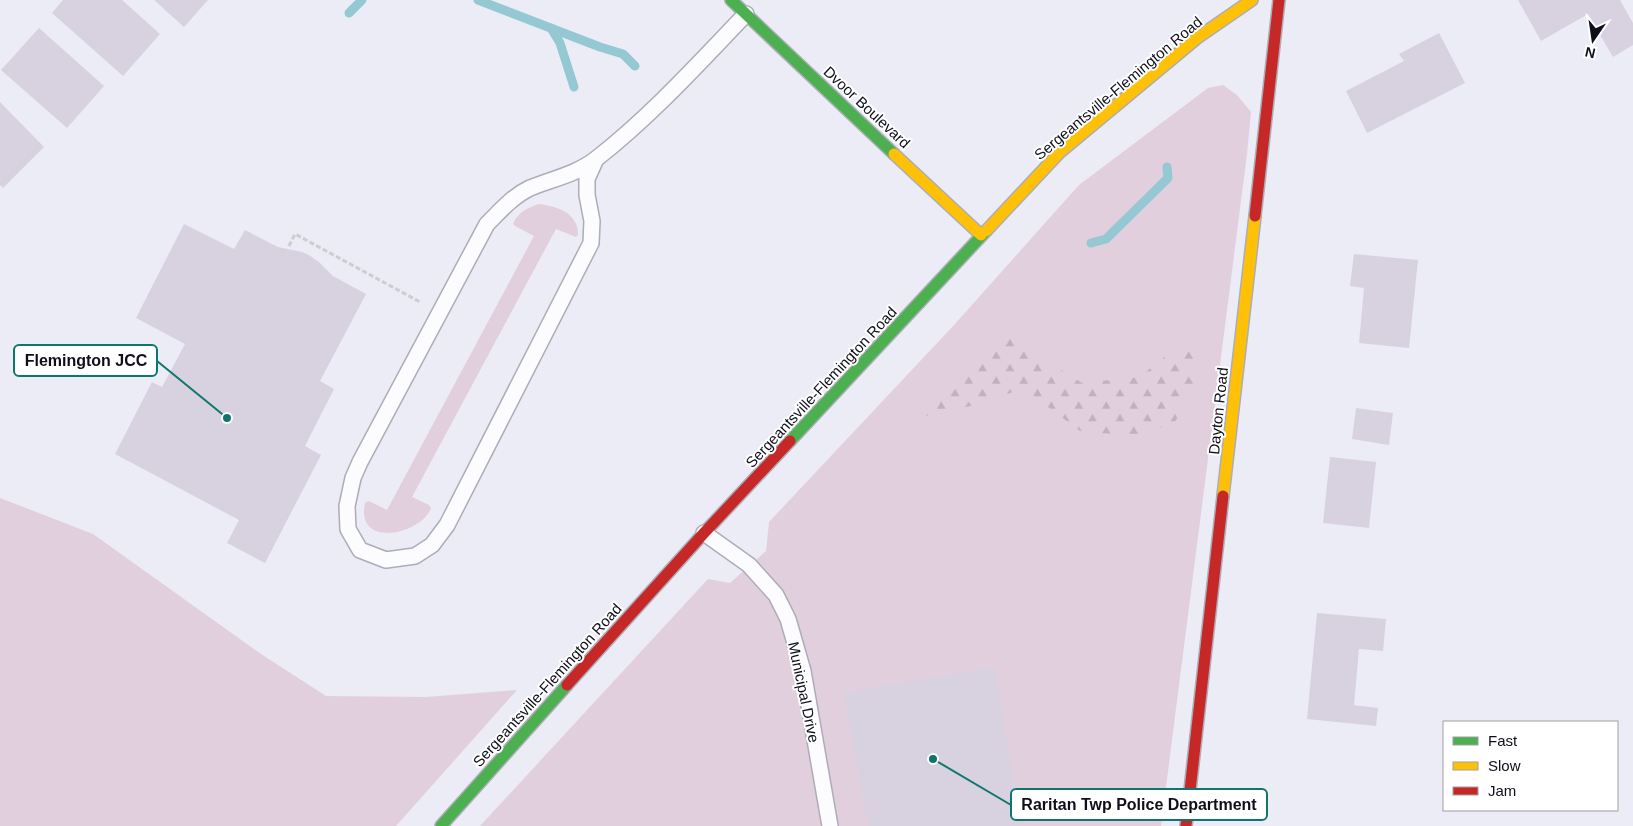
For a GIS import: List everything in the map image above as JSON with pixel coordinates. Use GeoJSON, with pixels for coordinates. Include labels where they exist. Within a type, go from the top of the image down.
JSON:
{"type":"FeatureCollection","features":[{"type":"Feature","properties":{"kind":"street","name":"Dvoor Boulevard"},"geometry":{"type":"LineString","coordinates":[[731,0],[982,236]]}},
{"type":"Feature","properties":{"kind":"street","name":"Sergeantsville-Flemington Road"},"geometry":{"type":"LineString","coordinates":[[441,826],[704,533],[1060,152],[1197,38],[1252,0]]}},
{"type":"Feature","properties":{"kind":"street","name":"Dayton Road"},"geometry":{"type":"LineString","coordinates":[[1186,826],[1279,0]]}},
{"type":"Feature","properties":{"kind":"lane"},"geometry":{"type":"LineString","coordinates":[[594,161],[587,179],[587,195],[592,222],[591,243],[447,525],[432,545],[415,556],[386,560],[360,550],[348,529],[346,506],[353,478],[487,224],[510,201],[529,188],[563,177],[594,161],[658,104],[746,14]]}},
{"type":"Feature","properties":{"kind":"lane","name":"Municipal Drive"},"geometry":{"type":"LineString","coordinates":[[704,533],[749,565],[776,595],[788,618],[803,671],[830,826]]}},
{"type":"Feature","properties":{"kind":"path"},"geometry":{"type":"LineString","coordinates":[[289,246],[295,234],[420,302]]}},
{"type":"Feature","properties":{"kind":"green space"},"geometry":{"type":"Polygon","coordinates":[[[1223,85],[1237,95],[1251,112],[1161,826],[480,826],[708,579],[730,583],[766,551],[769,522],[954,325],[1079,185],[1208,88],[1223,85]]]}},
{"type":"Feature","properties":{"kind":"green space"},"geometry":{"type":"Polygon","coordinates":[[[539,204],[559,209],[571,216],[575,221],[578,235],[576,237],[556,229],[412,497],[429,505],[431,508],[425,517],[415,525],[403,530],[390,533],[379,532],[370,527],[365,518],[365,503],[369,501],[387,510],[534,236],[513,224],[517,216],[523,211],[539,204]]]}},
{"type":"Feature","properties":{"kind":"green space"},"geometry":{"type":"Polygon","coordinates":[[[1006,328],[1020,344],[1082,383],[1139,377],[1184,342],[1201,359],[1195,384],[1174,424],[1133,436],[1080,431],[1023,388],[984,403],[907,420],[1006,328]]]}},
{"type":"Feature","properties":{"kind":"green space"},"geometry":{"type":"Polygon","coordinates":[[[0,498],[93,534],[261,654],[326,696],[426,697],[517,690],[396,826],[0,826],[0,498]]]}},
{"type":"Feature","properties":{"kind":"building"},"geometry":{"type":"Polygon","coordinates":[[[63,0],[122,0],[160,34],[123,76],[52,13],[63,0]]]}},
{"type":"Feature","properties":{"kind":"building"},"geometry":{"type":"Polygon","coordinates":[[[154,0],[208,0],[184,27],[154,0]]]}},
{"type":"Feature","properties":{"kind":"building"},"geometry":{"type":"Polygon","coordinates":[[[1518,0],[1620,0],[1633,23],[1633,45],[1613,57],[1588,14],[1541,41],[1518,0]]]}},
{"type":"Feature","properties":{"kind":"building"},"geometry":{"type":"Polygon","coordinates":[[[39,28],[104,86],[67,128],[1,70],[39,28]]]}},
{"type":"Feature","properties":{"kind":"building"},"geometry":{"type":"Polygon","coordinates":[[[1439,33],[1465,83],[1367,133],[1346,91],[1404,61],[1399,54],[1439,33]]]}},
{"type":"Feature","properties":{"kind":"building"},"geometry":{"type":"Polygon","coordinates":[[[0,102],[44,147],[3,188],[0,185],[0,102]]]}},
{"type":"Feature","properties":{"kind":"building"},"geometry":{"type":"Polygon","coordinates":[[[184,224],[234,249],[245,230],[278,247],[309,255],[333,276],[366,294],[320,381],[334,389],[305,446],[321,455],[265,563],[227,543],[239,520],[115,454],[152,382],[162,387],[185,344],[136,318],[184,224]]]}},
{"type":"Feature","properties":{"kind":"building"},"geometry":{"type":"Polygon","coordinates":[[[1354,254],[1418,260],[1409,348],[1359,343],[1364,288],[1350,286],[1354,254]]]}},
{"type":"Feature","properties":{"kind":"building"},"geometry":{"type":"Polygon","coordinates":[[[1356,408],[1393,413],[1389,445],[1352,439],[1356,408]]]}},
{"type":"Feature","properties":{"kind":"building"},"geometry":{"type":"Polygon","coordinates":[[[1330,457],[1376,462],[1369,528],[1323,523],[1330,457]]]}},
{"type":"Feature","properties":{"kind":"building"},"geometry":{"type":"Polygon","coordinates":[[[1317,613],[1386,619],[1383,651],[1359,649],[1354,705],[1378,708],[1376,726],[1307,719],[1317,613]]]}},
{"type":"Feature","properties":{"kind":"building"},"geometry":{"type":"Polygon","coordinates":[[[995,667],[1021,826],[868,826],[843,692],[995,667]]]}},
{"type":"Feature","properties":{"kind":"waterway"},"geometry":{"type":"LineString","coordinates":[[349,13],[362,0]]}},
{"type":"Feature","properties":{"kind":"waterway"},"geometry":{"type":"LineString","coordinates":[[478,0],[623,54],[635,66]]}},
{"type":"Feature","properties":{"kind":"waterway"},"geometry":{"type":"LineString","coordinates":[[551,28],[560,43],[574,87]]}},
{"type":"Feature","properties":{"kind":"waterway"},"geometry":{"type":"LineString","coordinates":[[1091,243],[1106,239],[1168,178],[1167,167]]}},
{"type":"Feature","properties":{"kind":"traffic: fast"},"geometry":{"type":"LineString","coordinates":[[731,0],[894,154]]}},
{"type":"Feature","properties":{"kind":"traffic: fast"},"geometry":{"type":"LineString","coordinates":[[790,441],[986,231]]}},
{"type":"Feature","properties":{"kind":"traffic: fast"},"geometry":{"type":"LineString","coordinates":[[441,826],[567,685]]}},
{"type":"Feature","properties":{"kind":"traffic: slow"},"geometry":{"type":"LineString","coordinates":[[986,231],[1060,152],[1197,38],[1252,0]]}},
{"type":"Feature","properties":{"kind":"traffic: slow"},"geometry":{"type":"LineString","coordinates":[[894,154],[981,235]]}},
{"type":"Feature","properties":{"kind":"traffic: slow"},"geometry":{"type":"LineString","coordinates":[[1223,496],[1255,216]]}},
{"type":"Feature","properties":{"kind":"traffic: jam"},"geometry":{"type":"LineString","coordinates":[[1255,216],[1279,0]]}},
{"type":"Feature","properties":{"kind":"traffic: jam"},"geometry":{"type":"LineString","coordinates":[[567,685],[790,441]]}},
{"type":"Feature","properties":{"kind":"traffic: jam"},"geometry":{"type":"LineString","coordinates":[[1186,826],[1223,496]]}},
{"type":"Feature","properties":{"kind":"place","name":"Flemington JCC"},"geometry":{"type":"Point","coordinates":[227,418]}},
{"type":"Feature","properties":{"kind":"place","name":"Raritan Twp Police Department"},"geometry":{"type":"Point","coordinates":[933,759]}}]}
